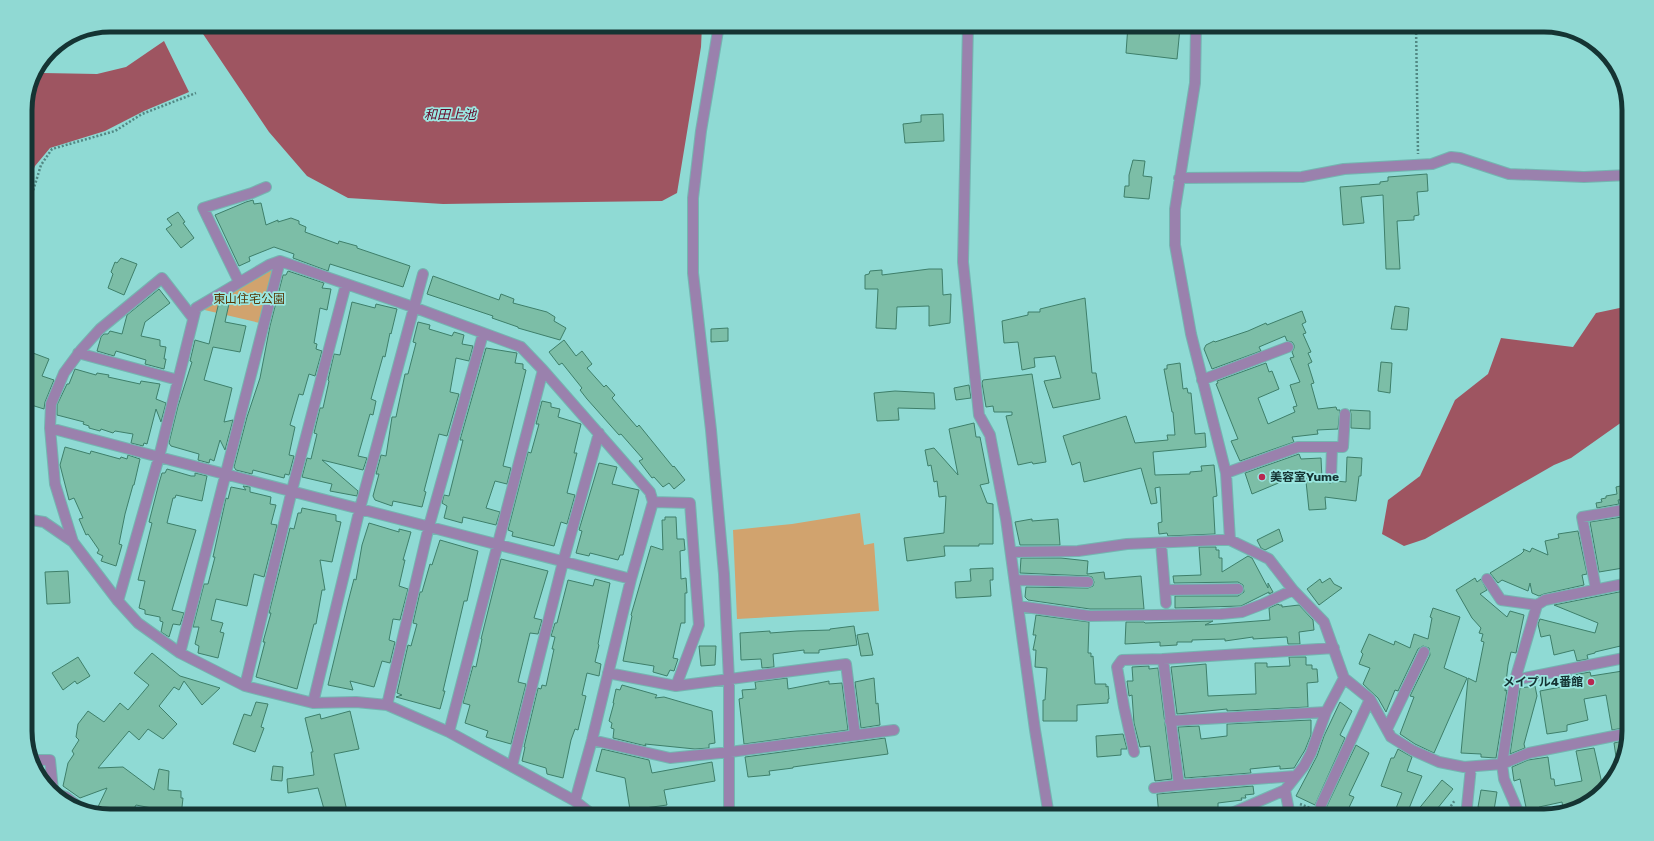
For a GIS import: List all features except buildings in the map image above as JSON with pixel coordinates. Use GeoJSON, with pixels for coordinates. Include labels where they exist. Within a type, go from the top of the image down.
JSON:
{"type":"FeatureCollection","features":[{"type":"Feature","properties":{"kind":"street"},"geometry":{"type":"LineString","coordinates":[[718,32],[701,131],[693,198],[692,273],[711,430],[723,558],[729,680],[729,809]]}},
{"type":"Feature","properties":{"kind":"street"},"geometry":{"type":"LineString","coordinates":[[968,32],[963,262],[979,415],[990,435],[1006,519],[1042,781],[1048,809]]}},
{"type":"Feature","properties":{"kind":"street"},"geometry":{"type":"LineString","coordinates":[[1196,32],[1195,83],[1175,209],[1175,245],[1191,334],[1226,473],[1230,540]]}},
{"type":"Feature","properties":{"kind":"street"},"geometry":{"type":"LineString","coordinates":[[1179,178],[1302,177],[1344,169],[1432,164],[1451,157],[1460,158],[1509,174],[1584,177],[1622,175]]}},
{"type":"Feature","properties":{"kind":"street"},"geometry":{"type":"LineString","coordinates":[[239,282],[203,208],[252,193],[266,187]]}},
{"type":"Feature","properties":{"kind":"street"},"geometry":{"type":"LineString","coordinates":[[180,653],[280,261]]}},
{"type":"Feature","properties":{"kind":"street"},"geometry":{"type":"LineString","coordinates":[[118,601],[159,457],[196,308],[269,264],[280,261],[413,307],[520,347],[543,370],[650,492],[653,502],[631,578],[592,740],[575,801]]}},
{"type":"Feature","properties":{"kind":"street"},"geometry":{"type":"LineString","coordinates":[[314,703],[360,508],[423,274]]}},
{"type":"Feature","properties":{"kind":"street"},"geometry":{"type":"LineString","coordinates":[[73,542],[55,484],[50,428],[51,404],[64,373],[78,353],[100,329],[162,278],[193,318]]}},
{"type":"Feature","properties":{"kind":"street"},"geometry":{"type":"LineString","coordinates":[[245,686],[292,490],[346,284]]}},
{"type":"Feature","properties":{"kind":"street"},"geometry":{"type":"LineString","coordinates":[[387,705],[429,526],[483,334]]}},
{"type":"Feature","properties":{"kind":"street"},"geometry":{"type":"LineString","coordinates":[[1202,380],[1288,347]]}},
{"type":"Feature","properties":{"kind":"street"},"geometry":{"type":"LineString","coordinates":[[78,353],[178,380]]}},
{"type":"Feature","properties":{"kind":"street"},"geometry":{"type":"LineString","coordinates":[[449,732],[543,370]]}},
{"type":"Feature","properties":{"kind":"street"},"geometry":{"type":"LineString","coordinates":[[1226,473],[1298,447],[1343,447],[1345,414]]}},
{"type":"Feature","properties":{"kind":"street"},"geometry":{"type":"LineString","coordinates":[[50,428],[563,562],[631,578]]}},
{"type":"Feature","properties":{"kind":"street"},"geometry":{"type":"LineString","coordinates":[[512,766],[563,562],[599,433]]}},
{"type":"Feature","properties":{"kind":"street"},"geometry":{"type":"LineString","coordinates":[[1331,477],[1332,447]]}},
{"type":"Feature","properties":{"kind":"street"},"geometry":{"type":"LineString","coordinates":[[653,502],[690,503],[699,625],[676,686]]}},
{"type":"Feature","properties":{"kind":"street"},"geometry":{"type":"LineString","coordinates":[[1596,589],[1582,517],[1622,511]]}},
{"type":"Feature","properties":{"kind":"street"},"geometry":{"type":"LineString","coordinates":[[32,520],[44,522],[73,542],[118,601],[138,623],[180,653],[245,686],[314,703],[356,702],[387,705],[449,732],[575,801],[585,809]]}},
{"type":"Feature","properties":{"kind":"street"},"geometry":{"type":"LineString","coordinates":[[1011,552],[1078,551],[1127,544],[1230,540],[1269,559],[1292,590],[1324,622],[1344,678],[1370,699],[1391,737],[1412,750],[1439,762],[1464,767],[1502,764],[1529,753],[1622,733]]}},
{"type":"Feature","properties":{"kind":"street"},"geometry":{"type":"LineString","coordinates":[[1161,543],[1166,603]]}},
{"type":"Feature","properties":{"kind":"street"},"geometry":{"type":"LineString","coordinates":[[1487,579],[1502,600],[1537,605],[1545,600],[1622,584]]}},
{"type":"Feature","properties":{"kind":"street"},"geometry":{"type":"LineString","coordinates":[[1015,580],[1088,582]]}},
{"type":"Feature","properties":{"kind":"street"},"geometry":{"type":"LineString","coordinates":[[1165,590],[1238,590]]}},
{"type":"Feature","properties":{"kind":"street"},"geometry":{"type":"LineString","coordinates":[[1018,606],[1090,616],[1220,614],[1242,612],[1292,590]]}},
{"type":"Feature","properties":{"kind":"street"},"geometry":{"type":"LineString","coordinates":[[1517,809],[1504,779],[1502,764],[1515,680],[1537,605]]}},
{"type":"Feature","properties":{"kind":"street"},"geometry":{"type":"LineString","coordinates":[[1134,752],[1117,667],[1122,660],[1162,659],[1334,648]]}},
{"type":"Feature","properties":{"kind":"street"},"geometry":{"type":"LineString","coordinates":[[1387,729],[1424,652]]}},
{"type":"Feature","properties":{"kind":"street"},"geometry":{"type":"LineString","coordinates":[[1515,680],[1622,658]]}},
{"type":"Feature","properties":{"kind":"street"},"geometry":{"type":"LineString","coordinates":[[1162,659],[1179,784]]}},
{"type":"Feature","properties":{"kind":"street"},"geometry":{"type":"LineString","coordinates":[[608,673],[676,686],[846,664],[855,735]]}},
{"type":"Feature","properties":{"kind":"street"},"geometry":{"type":"LineString","coordinates":[[1289,809],[1286,794],[1295,776],[1304,766],[1311,753],[1326,712],[1344,678]]}},
{"type":"Feature","properties":{"kind":"street"},"geometry":{"type":"LineString","coordinates":[[1318,808],[1370,699]]}},
{"type":"Feature","properties":{"kind":"street"},"geometry":{"type":"LineString","coordinates":[[1170,722],[1326,712]]}},
{"type":"Feature","properties":{"kind":"street"},"geometry":{"type":"LineString","coordinates":[[592,740],[670,758],[730,752],[894,730]]}},
{"type":"Feature","properties":{"kind":"street"},"geometry":{"type":"LineString","coordinates":[[38,760],[50,760],[52,784]]}},
{"type":"Feature","properties":{"kind":"street"},"geometry":{"type":"LineString","coordinates":[[1467,809],[1471,767]]}},
{"type":"Feature","properties":{"kind":"street"},"geometry":{"type":"LineString","coordinates":[[1154,788],[1179,784],[1295,776]]}},
{"type":"Feature","properties":{"kind":"street"},"geometry":{"type":"LineString","coordinates":[[1244,809],[1286,794]]}},
{"type":"Feature","properties":{"kind":"path"},"geometry":{"type":"LineString","coordinates":[[1416,32],[1418,165]]}},
{"type":"Feature","properties":{"kind":"path"},"geometry":{"type":"LineString","coordinates":[[32,194],[41,165],[52,149],[115,131],[142,114],[196,93]]}},
{"type":"Feature","properties":{"kind":"path"},"geometry":{"type":"LineString","coordinates":[[1286,794],[1318,808]]}},
{"type":"Feature","properties":{"kind":"green space","name":"東山住宅公園"},"geometry":{"type":"Polygon","coordinates":[[[280,261],[264,324],[196,308],[280,261]]]}},
{"type":"Feature","properties":{"kind":"green space"},"geometry":{"type":"Polygon","coordinates":[[[860,513],[864,545],[874,543],[879,611],[737,619],[733,530],[792,524],[860,513]]]}},
{"type":"Feature","properties":{"kind":"water","name":"和田上池"},"geometry":{"type":"Polygon","coordinates":[[[202,32],[702,32],[701,47],[677,193],[662,201],[443,204],[348,198],[307,176],[269,132],[202,32]]]}},
{"type":"Feature","properties":{"kind":"water"},"geometry":{"type":"Polygon","coordinates":[[[164,41],[189,92],[144,111],[105,131],[50,148],[35,166],[32,173],[32,105],[35,90],[41,73],[97,74],[126,67],[164,41]]]}},
{"type":"Feature","properties":{"kind":"water"},"geometry":{"type":"Polygon","coordinates":[[[1622,307],[1622,422],[1571,458],[1554,465],[1425,539],[1404,546],[1382,534],[1388,500],[1420,476],[1455,400],[1488,374],[1501,338],[1573,347],[1596,313],[1622,307]]]}},
{"type":"Feature","properties":{"kind":"place","name":"美容室Yume"},"geometry":{"type":"Point","coordinates":[1262,477]}},
{"type":"Feature","properties":{"kind":"place","name":"メイプル4番館"},"geometry":{"type":"Point","coordinates":[1591,682]}}]}
